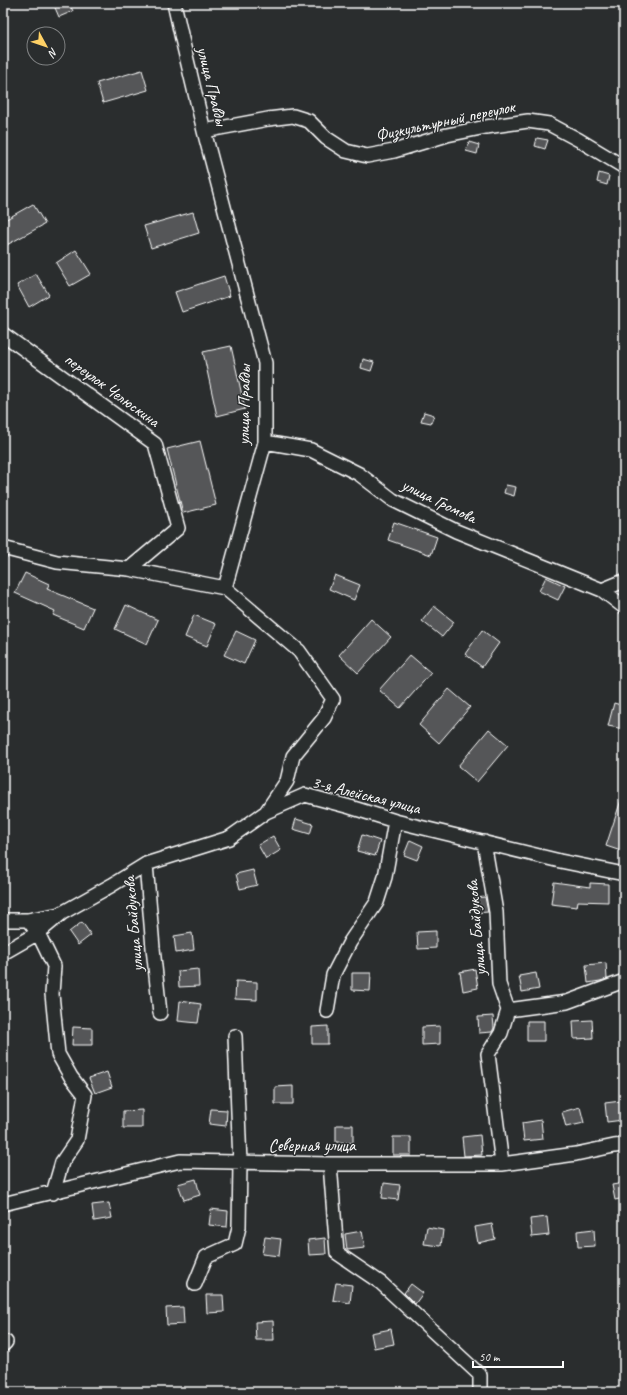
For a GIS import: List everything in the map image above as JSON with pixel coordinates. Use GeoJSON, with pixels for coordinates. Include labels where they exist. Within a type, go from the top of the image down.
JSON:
{"type":"FeatureCollection","features":[{"type":"Feature","properties":{"kind":"street","name":"улица Правды"},"geometry":{"type":"LineString","coordinates":[[174,3],[204,131],[265,363],[265,442],[225,588]]}},
{"type":"Feature","properties":{"kind":"street","name":"Физкультурный переулок"},"geometry":{"type":"LineString","coordinates":[[204,131],[293,116],[309,121],[326,138],[346,151],[367,156],[394,151],[455,133],[528,121],[549,124],[624,167]]}},
{"type":"Feature","properties":{"kind":"street","name":"переулок Челюскина"},"geometry":{"type":"LineString","coordinates":[[3,334],[155,444],[178,528],[129,568]]}},
{"type":"Feature","properties":{"kind":"street","name":"улица Громова"},"geometry":{"type":"LineString","coordinates":[[265,442],[311,450],[359,474],[400,504],[456,531],[602,590],[624,607]]}},
{"type":"Feature","properties":{"kind":"street"},"geometry":{"type":"LineString","coordinates":[[3,548],[58,562],[129,568],[225,588]]}},
{"type":"Feature","properties":{"kind":"street"},"geometry":{"type":"LineString","coordinates":[[602,590],[624,581]]}},
{"type":"Feature","properties":{"kind":"street","name":"3-я Алейская улица"},"geometry":{"type":"LineString","coordinates":[[225,588],[299,651],[333,699],[324,718],[293,756],[287,781],[266,812]]}},
{"type":"Feature","properties":{"kind":"street","name":"3-я Алейская улица"},"geometry":{"type":"LineString","coordinates":[[266,812],[305,795],[395,821],[560,861],[624,874]]}},
{"type":"Feature","properties":{"kind":"street"},"geometry":{"type":"LineString","coordinates":[[146,864],[229,838],[266,812]]}},
{"type":"Feature","properties":{"kind":"street"},"geometry":{"type":"LineString","coordinates":[[327,1011],[333,975],[350,942],[377,902],[385,877],[395,821]]}},
{"type":"Feature","properties":{"kind":"street","name":"улица Байдукова"},"geometry":{"type":"LineString","coordinates":[[484,842],[496,912],[499,984],[508,1010]]}},
{"type":"Feature","properties":{"kind":"street","name":"улица Байдукова"},"geometry":{"type":"LineString","coordinates":[[3,953],[38,933],[62,913],[146,864],[160,1013]]}},
{"type":"Feature","properties":{"kind":"street"},"geometry":{"type":"LineString","coordinates":[[3,920],[28,920],[62,913]]}},
{"type":"Feature","properties":{"kind":"street"},"geometry":{"type":"LineString","coordinates":[[28,920],[38,933],[54,966],[52,994],[58,1054],[71,1077],[85,1095],[77,1140],[62,1162],[53,1193]]}},
{"type":"Feature","properties":{"kind":"street"},"geometry":{"type":"LineString","coordinates":[[502,1164],[488,1054],[501,1033],[508,1010],[567,1002],[624,981]]}},
{"type":"Feature","properties":{"kind":"street"},"geometry":{"type":"LineString","coordinates":[[195,1284],[206,1257],[235,1244],[239,1227],[240,1163],[235,1036]]}},
{"type":"Feature","properties":{"kind":"street","name":"Северная улица"},"geometry":{"type":"LineString","coordinates":[[3,1204],[180,1161],[330,1164],[502,1164],[576,1154],[624,1145]]}},
{"type":"Feature","properties":{"kind":"street"},"geometry":{"type":"LineString","coordinates":[[330,1164],[337,1253],[381,1283],[480,1375],[480,1392]]}},
{"type":"Feature","properties":{"kind":"building"},"geometry":{"type":"Polygon","coordinates":[[[53,3],[69,3],[73,11],[59,17],[53,3]]]}},
{"type":"Feature","properties":{"kind":"building"},"geometry":{"type":"Polygon","coordinates":[[[142,70],[148,90],[103,103],[97,83],[142,70]]]}},
{"type":"Feature","properties":{"kind":"building"},"geometry":{"type":"Polygon","coordinates":[[[537,138],[548,140],[545,149],[535,146],[537,138]]]}},
{"type":"Feature","properties":{"kind":"building"},"geometry":{"type":"Polygon","coordinates":[[[469,142],[479,145],[477,154],[466,151],[469,142]]]}},
{"type":"Feature","properties":{"kind":"building"},"geometry":{"type":"Polygon","coordinates":[[[599,173],[609,176],[607,185],[597,182],[599,173]]]}},
{"type":"Feature","properties":{"kind":"building"},"geometry":{"type":"Polygon","coordinates":[[[33,204],[45,224],[3,247],[3,221],[33,204]]]}},
{"type":"Feature","properties":{"kind":"building"},"geometry":{"type":"Polygon","coordinates":[[[193,212],[199,233],[151,248],[144,226],[193,212]]]}},
{"type":"Feature","properties":{"kind":"building"},"geometry":{"type":"Polygon","coordinates":[[[76,250],[91,274],[70,286],[56,263],[76,250]]]}},
{"type":"Feature","properties":{"kind":"building"},"geometry":{"type":"Polygon","coordinates":[[[36,274],[49,295],[29,307],[17,285],[36,274]]]}},
{"type":"Feature","properties":{"kind":"building"},"geometry":{"type":"Polygon","coordinates":[[[224,276],[230,296],[182,312],[175,292],[224,276]]]}},
{"type":"Feature","properties":{"kind":"building"},"geometry":{"type":"Polygon","coordinates":[[[231,346],[245,409],[217,416],[203,352],[231,346]]]}},
{"type":"Feature","properties":{"kind":"building"},"geometry":{"type":"Polygon","coordinates":[[[363,359],[374,362],[371,371],[361,368],[363,359]]]}},
{"type":"Feature","properties":{"kind":"building"},"geometry":{"type":"Polygon","coordinates":[[[424,412],[434,415],[431,423],[421,421],[424,412]]]}},
{"type":"Feature","properties":{"kind":"building"},"geometry":{"type":"Polygon","coordinates":[[[200,441],[216,505],[183,513],[167,449],[200,441]]]}},
{"type":"Feature","properties":{"kind":"building"},"geometry":{"type":"Polygon","coordinates":[[[506,485],[516,487],[514,496],[504,493],[506,485]]]}},
{"type":"Feature","properties":{"kind":"building"},"geometry":{"type":"Polygon","coordinates":[[[394,522],[437,537],[431,555],[388,540],[394,522]]]}},
{"type":"Feature","properties":{"kind":"building"},"geometry":{"type":"Polygon","coordinates":[[[25,573],[49,584],[47,589],[93,608],[84,628],[53,615],[55,611],[15,593],[25,573]]]}},
{"type":"Feature","properties":{"kind":"building"},"geometry":{"type":"Polygon","coordinates":[[[335,575],[360,585],[354,600],[329,589],[335,575]]]}},
{"type":"Feature","properties":{"kind":"building"},"geometry":{"type":"Polygon","coordinates":[[[546,577],[565,586],[558,600],[539,591],[546,577]]]}},
{"type":"Feature","properties":{"kind":"building"},"geometry":{"type":"Polygon","coordinates":[[[126,605],[158,620],[147,644],[115,629],[126,605]]]}},
{"type":"Feature","properties":{"kind":"building"},"geometry":{"type":"Polygon","coordinates":[[[434,606],[454,622],[442,637],[422,621],[434,606]]]}},
{"type":"Feature","properties":{"kind":"building"},"geometry":{"type":"Polygon","coordinates":[[[194,615],[216,624],[207,646],[185,637],[194,615]]]}},
{"type":"Feature","properties":{"kind":"building"},"geometry":{"type":"Polygon","coordinates":[[[371,619],[391,637],[358,673],[339,655],[371,619]]]}},
{"type":"Feature","properties":{"kind":"building"},"geometry":{"type":"Polygon","coordinates":[[[482,630],[499,643],[482,667],[465,654],[482,630]]]}},
{"type":"Feature","properties":{"kind":"building"},"geometry":{"type":"Polygon","coordinates":[[[236,631],[255,640],[244,664],[224,655],[236,631]]]}},
{"type":"Feature","properties":{"kind":"building"},"geometry":{"type":"Polygon","coordinates":[[[410,655],[431,673],[400,708],[379,690],[410,655]]]}},
{"type":"Feature","properties":{"kind":"building"},"geometry":{"type":"Polygon","coordinates":[[[449,689],[470,707],[439,743],[419,725],[449,689]]]}},
{"type":"Feature","properties":{"kind":"building"},"geometry":{"type":"Polygon","coordinates":[[[614,703],[624,706],[624,729],[608,726],[614,703]]]}},
{"type":"Feature","properties":{"kind":"building"},"geometry":{"type":"Polygon","coordinates":[[[489,729],[508,745],[477,782],[458,766],[489,729]]]}},
{"type":"Feature","properties":{"kind":"building"},"geometry":{"type":"Polygon","coordinates":[[[622,797],[624,797],[624,852],[606,846],[622,797]]]}},
{"type":"Feature","properties":{"kind":"building"},"geometry":{"type":"Polygon","coordinates":[[[296,819],[313,824],[310,834],[293,829],[296,819]]]}},
{"type":"Feature","properties":{"kind":"building"},"geometry":{"type":"Polygon","coordinates":[[[362,835],[380,841],[375,856],[357,851],[362,835]]]}},
{"type":"Feature","properties":{"kind":"building"},"geometry":{"type":"Polygon","coordinates":[[[273,836],[281,850],[266,859],[258,845],[273,836]]]}},
{"type":"Feature","properties":{"kind":"building"},"geometry":{"type":"Polygon","coordinates":[[[410,840],[423,846],[417,860],[404,855],[410,840]]]}},
{"type":"Feature","properties":{"kind":"building"},"geometry":{"type":"Polygon","coordinates":[[[253,870],[257,885],[240,889],[236,874],[253,870]]]}},
{"type":"Feature","properties":{"kind":"building"},"geometry":{"type":"Polygon","coordinates":[[[554,882],[590,887],[590,883],[608,884],[608,902],[578,901],[577,907],[551,904],[554,882]]]}},
{"type":"Feature","properties":{"kind":"building"},"geometry":{"type":"Polygon","coordinates":[[[485,897],[488,912],[476,913],[475,898],[485,897]]]}},
{"type":"Feature","properties":{"kind":"building"},"geometry":{"type":"Polygon","coordinates":[[[82,922],[91,935],[78,945],[69,932],[82,922]]]}},
{"type":"Feature","properties":{"kind":"building"},"geometry":{"type":"Polygon","coordinates":[[[436,931],[436,948],[418,949],[417,932],[436,931]]]}},
{"type":"Feature","properties":{"kind":"building"},"geometry":{"type":"Polygon","coordinates":[[[192,933],[194,950],[176,953],[174,936],[192,933]]]}},
{"type":"Feature","properties":{"kind":"building"},"geometry":{"type":"Polygon","coordinates":[[[606,963],[607,979],[588,983],[586,965],[606,963]]]}},
{"type":"Feature","properties":{"kind":"building"},"geometry":{"type":"Polygon","coordinates":[[[198,969],[199,986],[179,987],[178,971],[198,969]]]}},
{"type":"Feature","properties":{"kind":"building"},"geometry":{"type":"Polygon","coordinates":[[[475,969],[478,988],[463,991],[460,972],[475,969]]]}},
{"type":"Feature","properties":{"kind":"building"},"geometry":{"type":"Polygon","coordinates":[[[352,973],[371,973],[370,991],[352,990],[352,973]]]}},
{"type":"Feature","properties":{"kind":"building"},"geometry":{"type":"Polygon","coordinates":[[[536,973],[539,989],[522,992],[519,976],[536,973]]]}},
{"type":"Feature","properties":{"kind":"building"},"geometry":{"type":"Polygon","coordinates":[[[236,981],[257,982],[257,1000],[235,999],[236,981]]]}},
{"type":"Feature","properties":{"kind":"building"},"geometry":{"type":"Polygon","coordinates":[[[180,1001],[201,1004],[198,1023],[178,1021],[180,1001]]]}},
{"type":"Feature","properties":{"kind":"building"},"geometry":{"type":"Polygon","coordinates":[[[493,1016],[494,1028],[492,1032],[479,1033],[478,1017],[493,1016]]]}},
{"type":"Feature","properties":{"kind":"building"},"geometry":{"type":"Polygon","coordinates":[[[592,1020],[593,1038],[574,1039],[573,1021],[592,1020]]]}},
{"type":"Feature","properties":{"kind":"building"},"geometry":{"type":"Polygon","coordinates":[[[527,1021],[544,1021],[544,1041],[527,1041],[527,1021]]]}},
{"type":"Feature","properties":{"kind":"building"},"geometry":{"type":"Polygon","coordinates":[[[328,1026],[328,1044],[312,1044],[312,1027],[328,1026]]]}},
{"type":"Feature","properties":{"kind":"building"},"geometry":{"type":"Polygon","coordinates":[[[440,1026],[440,1044],[422,1045],[422,1027],[440,1026]]]}},
{"type":"Feature","properties":{"kind":"building"},"geometry":{"type":"Polygon","coordinates":[[[73,1027],[92,1028],[92,1045],[72,1045],[73,1027]]]}},
{"type":"Feature","properties":{"kind":"building"},"geometry":{"type":"Polygon","coordinates":[[[107,1072],[112,1087],[95,1093],[89,1078],[107,1072]]]}},
{"type":"Feature","properties":{"kind":"building"},"geometry":{"type":"Polygon","coordinates":[[[293,1086],[293,1104],[275,1104],[275,1087],[293,1086]]]}},
{"type":"Feature","properties":{"kind":"building"},"geometry":{"type":"Polygon","coordinates":[[[621,1101],[623,1120],[607,1122],[605,1103],[621,1101]]]}},
{"type":"Feature","properties":{"kind":"building"},"geometry":{"type":"Polygon","coordinates":[[[580,1107],[584,1123],[566,1127],[562,1112],[580,1107]]]}},
{"type":"Feature","properties":{"kind":"building"},"geometry":{"type":"Polygon","coordinates":[[[211,1109],[227,1110],[226,1126],[209,1124],[211,1109]]]}},
{"type":"Feature","properties":{"kind":"building"},"geometry":{"type":"Polygon","coordinates":[[[142,1110],[142,1128],[123,1128],[123,1111],[142,1110]]]}},
{"type":"Feature","properties":{"kind":"building"},"geometry":{"type":"Polygon","coordinates":[[[541,1120],[543,1139],[524,1141],[522,1123],[541,1120]]]}},
{"type":"Feature","properties":{"kind":"building"},"geometry":{"type":"Polygon","coordinates":[[[336,1125],[353,1125],[353,1143],[336,1142],[336,1125]]]}},
{"type":"Feature","properties":{"kind":"building"},"geometry":{"type":"Polygon","coordinates":[[[480,1135],[482,1155],[464,1156],[462,1137],[480,1135]]]}},
{"type":"Feature","properties":{"kind":"building"},"geometry":{"type":"Polygon","coordinates":[[[393,1137],[411,1137],[411,1155],[393,1155],[393,1137]]]}},
{"type":"Feature","properties":{"kind":"building"},"geometry":{"type":"Polygon","coordinates":[[[196,1179],[200,1195],[184,1200],[178,1184],[196,1179]]]}},
{"type":"Feature","properties":{"kind":"building"},"geometry":{"type":"Polygon","coordinates":[[[384,1183],[400,1185],[398,1200],[382,1198],[384,1183]]]}},
{"type":"Feature","properties":{"kind":"building"},"geometry":{"type":"Polygon","coordinates":[[[624,1183],[624,1198],[615,1200],[612,1185],[624,1183]]]}},
{"type":"Feature","properties":{"kind":"building"},"geometry":{"type":"Polygon","coordinates":[[[109,1203],[112,1218],[94,1221],[92,1205],[109,1203]]]}},
{"type":"Feature","properties":{"kind":"building"},"geometry":{"type":"Polygon","coordinates":[[[211,1209],[228,1211],[227,1227],[209,1225],[211,1209]]]}},
{"type":"Feature","properties":{"kind":"building"},"geometry":{"type":"Polygon","coordinates":[[[547,1217],[549,1235],[532,1237],[530,1219],[547,1217]]]}},
{"type":"Feature","properties":{"kind":"building"},"geometry":{"type":"Polygon","coordinates":[[[492,1224],[495,1239],[478,1243],[475,1227],[492,1224]]]}},
{"type":"Feature","properties":{"kind":"building"},"geometry":{"type":"Polygon","coordinates":[[[427,1227],[443,1230],[441,1246],[424,1244],[427,1227]]]}},
{"type":"Feature","properties":{"kind":"building"},"geometry":{"type":"Polygon","coordinates":[[[594,1229],[595,1246],[578,1247],[577,1231],[594,1229]]]}},
{"type":"Feature","properties":{"kind":"building"},"geometry":{"type":"Polygon","coordinates":[[[362,1231],[365,1248],[347,1250],[345,1234],[362,1231]]]}},
{"type":"Feature","properties":{"kind":"building"},"geometry":{"type":"Polygon","coordinates":[[[265,1237],[281,1239],[279,1256],[262,1254],[265,1237]]]}},
{"type":"Feature","properties":{"kind":"building"},"geometry":{"type":"Polygon","coordinates":[[[325,1238],[326,1254],[309,1255],[308,1240],[325,1238]]]}},
{"type":"Feature","properties":{"kind":"building"},"geometry":{"type":"Polygon","coordinates":[[[336,1283],[352,1285],[350,1303],[333,1300],[336,1283]]]}},
{"type":"Feature","properties":{"kind":"building"},"geometry":{"type":"Polygon","coordinates":[[[411,1284],[423,1293],[415,1304],[404,1293],[411,1284]]]}},
{"type":"Feature","properties":{"kind":"building"},"geometry":{"type":"Polygon","coordinates":[[[206,1295],[223,1295],[224,1312],[207,1313],[206,1295]]]}},
{"type":"Feature","properties":{"kind":"building"},"geometry":{"type":"Polygon","coordinates":[[[183,1307],[184,1324],[167,1325],[166,1308],[183,1307]]]}},
{"type":"Feature","properties":{"kind":"building"},"geometry":{"type":"Polygon","coordinates":[[[273,1321],[274,1340],[256,1340],[255,1322],[273,1321]]]}},
{"type":"Feature","properties":{"kind":"building"},"geometry":{"type":"Polygon","coordinates":[[[391,1329],[394,1344],[374,1348],[371,1333],[391,1329]]]}}]}
